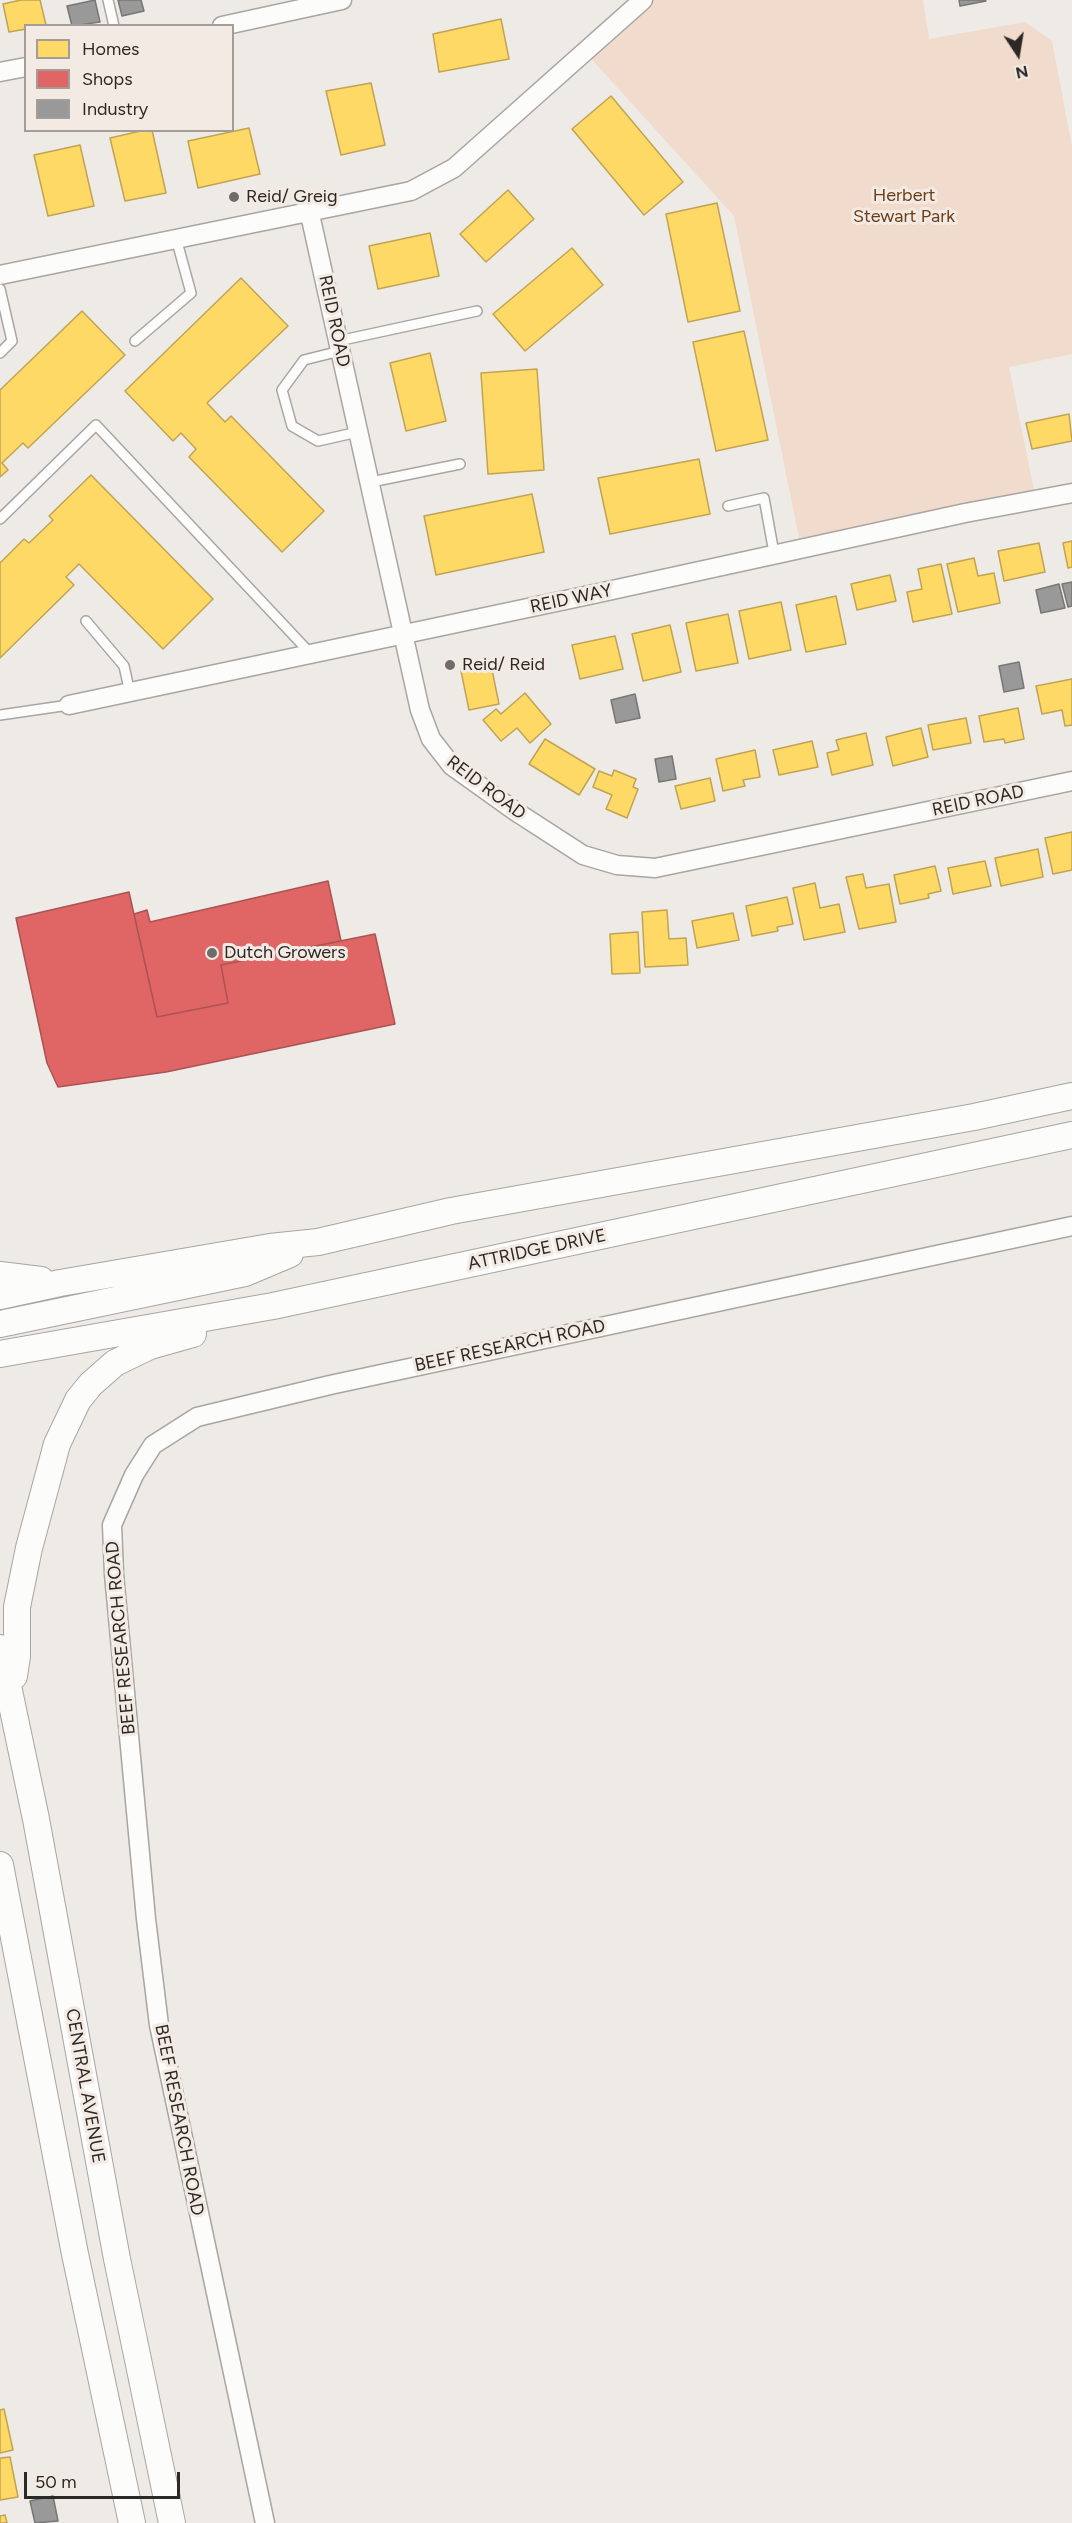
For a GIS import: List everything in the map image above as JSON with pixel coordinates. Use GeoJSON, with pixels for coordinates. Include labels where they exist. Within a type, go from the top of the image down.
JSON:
{"type":"FeatureCollection","features":[{"type":"Feature","properties":{"kind":"main road"},"geometry":{"type":"LineString","coordinates":[[0,1296],[60,1283],[270,1247],[318,1242],[451,1211],[974,1116],[1072,1096]]}},
{"type":"Feature","properties":{"kind":"main road","name":"ATTRIDGE DRIVE"},"geometry":{"type":"LineString","coordinates":[[0,1354],[273,1306],[1072,1136]]}},
{"type":"Feature","properties":{"kind":"main road"},"geometry":{"type":"LineString","coordinates":[[0,1324],[245,1273],[318,1242]]}},
{"type":"Feature","properties":{"kind":"main road"},"geometry":{"type":"LineString","coordinates":[[0,1275],[60,1283]]}},
{"type":"Feature","properties":{"kind":"main road"},"geometry":{"type":"LineString","coordinates":[[11,1697],[17,1656],[17,1607],[24,1569],[57,1444],[78,1400],[91,1384],[115,1363],[150,1346],[214,1328],[273,1306]]}},
{"type":"Feature","properties":{"kind":"main road","name":"CENTRAL AVENUE"},"geometry":{"type":"LineString","coordinates":[[0,1648],[39,1831],[119,2270],[171,2523]]}},
{"type":"Feature","properties":{"kind":"main road"},"geometry":{"type":"LineString","coordinates":[[0,1865],[75,2254],[132,2523]]}},
{"type":"Feature","properties":{"kind":"street"},"geometry":{"type":"LineString","coordinates":[[227,24],[267,8],[342,0]]}},
{"type":"Feature","properties":{"kind":"street"},"geometry":{"type":"LineString","coordinates":[[0,275],[309,210],[411,191],[454,168],[630,4]]}},
{"type":"Feature","properties":{"kind":"street"},"geometry":{"type":"LineString","coordinates":[[0,72],[24,67]]}},
{"type":"Feature","properties":{"kind":"street","name":"REID ROAD"},"geometry":{"type":"LineString","coordinates":[[309,210],[424,725],[440,753],[452,766],[515,811],[583,855],[617,865],[655,868],[1072,781]]}},
{"type":"Feature","properties":{"kind":"street","name":"REID WAY"},"geometry":{"type":"LineString","coordinates":[[69,705],[965,513],[1072,493]]}},
{"type":"Feature","properties":{"kind":"street","name":"BEEF RESEARCH ROAD"},"geometry":{"type":"LineString","coordinates":[[265,2523],[168,2071],[159,2025],[146,1919],[114,1574],[112,1526],[153,1445],[197,1417],[330,1385],[1072,1226]]}},
{"type":"Feature","properties":{"kind":"lane"},"geometry":{"type":"LineString","coordinates":[[108,0],[114,24]]}},
{"type":"Feature","properties":{"kind":"lane"},"geometry":{"type":"LineString","coordinates":[[135,341],[190,293],[177,238]]}},
{"type":"Feature","properties":{"kind":"lane"},"geometry":{"type":"LineString","coordinates":[[0,289],[12,341],[0,353]]}},
{"type":"Feature","properties":{"kind":"lane"},"geometry":{"type":"LineString","coordinates":[[358,432],[318,441],[292,426],[282,390],[304,360],[339,346],[477,311]]}},
{"type":"Feature","properties":{"kind":"lane"},"geometry":{"type":"LineString","coordinates":[[0,519],[96,425],[311,654]]}},
{"type":"Feature","properties":{"kind":"lane"},"geometry":{"type":"LineString","coordinates":[[371,482],[460,464]]}},
{"type":"Feature","properties":{"kind":"lane"},"geometry":{"type":"LineString","coordinates":[[728,506],[764,498],[774,554]]}},
{"type":"Feature","properties":{"kind":"lane"},"geometry":{"type":"LineString","coordinates":[[86,621],[124,666],[130,693]]}},
{"type":"Feature","properties":{"kind":"lane"},"geometry":{"type":"LineString","coordinates":[[0,715],[69,705]]}},
{"type":"Feature","properties":{"kind":"green space","name":"Herbert Stewart Park"},"geometry":{"type":"Polygon","coordinates":[[[643,0],[923,0],[929,39],[1025,22],[1052,41],[1072,147],[1072,354],[1009,367],[1036,500],[801,548],[734,216],[585,52],[643,0]]]}},
{"type":"Feature","properties":{"kind":"building: Homes"},"geometry":{"type":"Polygon","coordinates":[[[21,0],[40,0],[46,24],[24,24],[24,29],[9,32],[3,4],[21,0]]]}},
{"type":"Feature","properties":{"kind":"building: Homes"},"geometry":{"type":"Polygon","coordinates":[[[501,19],[509,59],[439,72],[433,34],[501,19]]]}},
{"type":"Feature","properties":{"kind":"building: Homes"},"geometry":{"type":"Polygon","coordinates":[[[371,83],[385,145],[341,155],[326,91],[371,83]]]}},
{"type":"Feature","properties":{"kind":"building: Homes"},"geometry":{"type":"Polygon","coordinates":[[[611,96],[683,182],[644,215],[572,129],[611,96]]]}},
{"type":"Feature","properties":{"kind":"building: Homes"},"geometry":{"type":"Polygon","coordinates":[[[249,128],[260,174],[198,188],[188,141],[249,128]]]}},
{"type":"Feature","properties":{"kind":"building: Homes"},"geometry":{"type":"Polygon","coordinates":[[[136,132],[152,132],[166,193],[125,201],[110,138],[136,132]]]}},
{"type":"Feature","properties":{"kind":"building: Homes"},"geometry":{"type":"Polygon","coordinates":[[[80,145],[94,206],[48,216],[34,155],[80,145]]]}},
{"type":"Feature","properties":{"kind":"building: Homes"},"geometry":{"type":"Polygon","coordinates":[[[508,190],[534,219],[486,262],[460,234],[508,190]]]}},
{"type":"Feature","properties":{"kind":"building: Homes"},"geometry":{"type":"Polygon","coordinates":[[[717,203],[740,311],[688,322],[666,214],[717,203]]]}},
{"type":"Feature","properties":{"kind":"building: Homes"},"geometry":{"type":"Polygon","coordinates":[[[430,233],[439,276],[378,289],[369,246],[430,233]]]}},
{"type":"Feature","properties":{"kind":"building: Homes"},"geometry":{"type":"Polygon","coordinates":[[[572,248],[603,285],[525,351],[493,314],[572,248]]]}},
{"type":"Feature","properties":{"kind":"building: Homes"},"geometry":{"type":"Polygon","coordinates":[[[241,278],[288,326],[207,403],[225,422],[231,416],[324,511],[282,552],[189,457],[196,449],[181,433],[173,441],[125,391],[241,278]]]}},
{"type":"Feature","properties":{"kind":"building: Homes"},"geometry":{"type":"Polygon","coordinates":[[[82,311],[125,355],[28,448],[23,443],[2,463],[8,470],[0,477],[0,390],[82,311]]]}},
{"type":"Feature","properties":{"kind":"building: Homes"},"geometry":{"type":"Polygon","coordinates":[[[744,331],[768,440],[716,451],[693,342],[744,331]]]}},
{"type":"Feature","properties":{"kind":"building: Homes"},"geometry":{"type":"Polygon","coordinates":[[[430,353],[446,421],[406,431],[390,363],[430,353]]]}},
{"type":"Feature","properties":{"kind":"building: Homes"},"geometry":{"type":"Polygon","coordinates":[[[537,369],[544,470],[488,474],[481,373],[537,369]]]}},
{"type":"Feature","properties":{"kind":"building: Homes"},"geometry":{"type":"Polygon","coordinates":[[[1069,414],[1072,441],[1032,449],[1026,423],[1069,414]]]}},
{"type":"Feature","properties":{"kind":"building: Homes"},"geometry":{"type":"Polygon","coordinates":[[[699,459],[710,514],[610,534],[598,478],[699,459]]]}},
{"type":"Feature","properties":{"kind":"building: Homes"},"geometry":{"type":"Polygon","coordinates":[[[91,475],[213,599],[163,649],[79,564],[66,577],[74,585],[0,658],[0,563],[24,539],[29,543],[53,520],[49,516],[91,475]]]}},
{"type":"Feature","properties":{"kind":"building: Homes"},"geometry":{"type":"Polygon","coordinates":[[[532,494],[544,552],[436,575],[424,516],[532,494]]]}},
{"type":"Feature","properties":{"kind":"building: Homes"},"geometry":{"type":"Polygon","coordinates":[[[1072,541],[1072,567],[1068,568],[1063,543],[1072,541]]]}},
{"type":"Feature","properties":{"kind":"building: Homes"},"geometry":{"type":"Polygon","coordinates":[[[1039,543],[1045,572],[1004,581],[998,551],[1039,543]]]}},
{"type":"Feature","properties":{"kind":"building: Homes"},"geometry":{"type":"Polygon","coordinates":[[[974,558],[978,576],[994,573],[1000,603],[958,612],[947,564],[974,558]]]}},
{"type":"Feature","properties":{"kind":"building: Homes"},"geometry":{"type":"Polygon","coordinates":[[[941,564],[952,614],[913,622],[907,592],[922,589],[918,569],[941,564]]]}},
{"type":"Feature","properties":{"kind":"building: Homes"},"geometry":{"type":"Polygon","coordinates":[[[890,575],[896,601],[857,610],[851,584],[890,575]]]}},
{"type":"Feature","properties":{"kind":"building: Homes"},"geometry":{"type":"Polygon","coordinates":[[[836,596],[846,644],[806,652],[796,605],[836,596]]]}},
{"type":"Feature","properties":{"kind":"building: Homes"},"geometry":{"type":"Polygon","coordinates":[[[781,602],[791,650],[749,659],[739,611],[781,602]]]}},
{"type":"Feature","properties":{"kind":"building: Homes"},"geometry":{"type":"Polygon","coordinates":[[[728,614],[738,663],[696,671],[686,623],[728,614]]]}},
{"type":"Feature","properties":{"kind":"building: Homes"},"geometry":{"type":"Polygon","coordinates":[[[670,625],[681,672],[643,681],[632,634],[670,625]]]}},
{"type":"Feature","properties":{"kind":"building: Homes"},"geometry":{"type":"Polygon","coordinates":[[[615,636],[623,669],[580,679],[572,645],[615,636]]]}},
{"type":"Feature","properties":{"kind":"building: Homes"},"geometry":{"type":"Polygon","coordinates":[[[491,665],[499,704],[469,710],[461,671],[491,665]]]}},
{"type":"Feature","properties":{"kind":"building: Homes"},"geometry":{"type":"Polygon","coordinates":[[[1072,679],[1072,725],[1065,726],[1062,710],[1042,714],[1036,686],[1072,679]]]}},
{"type":"Feature","properties":{"kind":"building: Homes"},"geometry":{"type":"Polygon","coordinates":[[[525,693],[551,724],[530,743],[517,728],[501,741],[483,720],[496,709],[501,714],[525,693]]]}},
{"type":"Feature","properties":{"kind":"building: Homes"},"geometry":{"type":"Polygon","coordinates":[[[1018,708],[1024,739],[1005,743],[1004,739],[984,742],[979,716],[1018,708]]]}},
{"type":"Feature","properties":{"kind":"building: Homes"},"geometry":{"type":"Polygon","coordinates":[[[966,718],[971,743],[933,750],[928,725],[966,718]]]}},
{"type":"Feature","properties":{"kind":"building: Homes"},"geometry":{"type":"Polygon","coordinates":[[[921,728],[928,757],[893,766],[886,737],[921,728]]]}},
{"type":"Feature","properties":{"kind":"building: Homes"},"geometry":{"type":"Polygon","coordinates":[[[866,733],[873,765],[832,775],[827,753],[839,750],[836,740],[866,733]]]}},
{"type":"Feature","properties":{"kind":"building: Homes"},"geometry":{"type":"Polygon","coordinates":[[[545,739],[595,769],[579,795],[529,764],[545,739]]]}},
{"type":"Feature","properties":{"kind":"building: Homes"},"geometry":{"type":"Polygon","coordinates":[[[812,741],[818,767],[779,775],[773,750],[812,741]]]}},
{"type":"Feature","properties":{"kind":"building: Homes"},"geometry":{"type":"Polygon","coordinates":[[[755,750],[760,777],[743,780],[745,786],[723,791],[716,759],[755,750]]]}},
{"type":"Feature","properties":{"kind":"building: Homes"},"geometry":{"type":"Polygon","coordinates":[[[614,770],[636,779],[633,787],[638,789],[627,818],[606,809],[612,795],[593,787],[599,771],[612,776],[614,770]]]}},
{"type":"Feature","properties":{"kind":"building: Homes"},"geometry":{"type":"Polygon","coordinates":[[[710,778],[715,801],[681,809],[675,786],[710,778]]]}},
{"type":"Feature","properties":{"kind":"building: Homes"},"geometry":{"type":"Polygon","coordinates":[[[1072,832],[1072,870],[1053,874],[1045,838],[1072,832]]]}},
{"type":"Feature","properties":{"kind":"building: Homes"},"geometry":{"type":"Polygon","coordinates":[[[1038,849],[1043,877],[1001,886],[995,858],[1038,849]]]}},
{"type":"Feature","properties":{"kind":"building: Homes"},"geometry":{"type":"Polygon","coordinates":[[[985,861],[991,886],[953,894],[948,868],[985,861]]]}},
{"type":"Feature","properties":{"kind":"building: Homes"},"geometry":{"type":"Polygon","coordinates":[[[935,866],[941,891],[928,894],[929,898],[900,904],[894,875],[935,866]]]}},
{"type":"Feature","properties":{"kind":"building: Homes"},"geometry":{"type":"Polygon","coordinates":[[[863,874],[866,888],[889,884],[896,922],[859,929],[846,877],[863,874]]]}},
{"type":"Feature","properties":{"kind":"building: Homes"},"geometry":{"type":"Polygon","coordinates":[[[815,883],[820,908],[839,904],[845,932],[804,940],[793,888],[815,883]]]}},
{"type":"Feature","properties":{"kind":"building: Homes"},"geometry":{"type":"Polygon","coordinates":[[[787,897],[793,924],[777,927],[778,931],[752,936],[746,906],[787,897]]]}},
{"type":"Feature","properties":{"kind":"building: Homes"},"geometry":{"type":"Polygon","coordinates":[[[667,910],[669,939],[686,938],[688,965],[645,967],[642,912],[667,910]]]}},
{"type":"Feature","properties":{"kind":"building: Homes"},"geometry":{"type":"Polygon","coordinates":[[[733,913],[739,940],[697,948],[692,921],[733,913]]]}},
{"type":"Feature","properties":{"kind":"building: Homes"},"geometry":{"type":"Polygon","coordinates":[[[638,932],[640,973],[612,974],[610,934],[638,932]]]}},
{"type":"Feature","properties":{"kind":"building: Homes"},"geometry":{"type":"Polygon","coordinates":[[[4,2409],[13,2450],[0,2453],[0,2410],[4,2409]]]}},
{"type":"Feature","properties":{"kind":"building: Homes"},"geometry":{"type":"Polygon","coordinates":[[[10,2457],[18,2497],[0,2500],[0,2458],[10,2457]]]}},
{"type":"Feature","properties":{"kind":"building: Homes"},"geometry":{"type":"Polygon","coordinates":[[[5,2515],[7,2523],[0,2523],[0,2516],[5,2515]]]}},
{"type":"Feature","properties":{"kind":"building: Shops","name":"Dutch Growers"},"geometry":{"type":"Polygon","coordinates":[[[328,881],[341,941],[221,965],[228,1003],[157,1017],[134,914],[147,910],[150,922],[328,881]]]}},
{"type":"Feature","properties":{"kind":"building: Shops"},"geometry":{"type":"Polygon","coordinates":[[[129,892],[157,1017],[228,1003],[221,965],[375,934],[395,1024],[166,1072],[58,1087],[47,1063],[16,918],[129,892]]]}},
{"type":"Feature","properties":{"kind":"building: Industry"},"geometry":{"type":"Polygon","coordinates":[[[95,0],[100,22],[72,24],[67,6],[95,0]]]}},
{"type":"Feature","properties":{"kind":"building: Industry"},"geometry":{"type":"Polygon","coordinates":[[[118,0],[141,0],[144,11],[122,16],[118,0]]]}},
{"type":"Feature","properties":{"kind":"building: Industry"},"geometry":{"type":"Polygon","coordinates":[[[959,0],[985,0],[986,1],[960,6],[959,0]]]}},
{"type":"Feature","properties":{"kind":"building: Industry"},"geometry":{"type":"Polygon","coordinates":[[[1072,582],[1072,606],[1068,607],[1062,584],[1072,582]]]}},
{"type":"Feature","properties":{"kind":"building: Industry"},"geometry":{"type":"Polygon","coordinates":[[[1059,584],[1065,608],[1041,613],[1036,590],[1059,584]]]}},
{"type":"Feature","properties":{"kind":"building: Industry"},"geometry":{"type":"Polygon","coordinates":[[[1019,662],[1024,688],[1004,692],[999,666],[1019,662]]]}},
{"type":"Feature","properties":{"kind":"building: Industry"},"geometry":{"type":"Polygon","coordinates":[[[635,694],[640,718],[616,723],[611,700],[635,694]]]}},
{"type":"Feature","properties":{"kind":"building: Industry"},"geometry":{"type":"Polygon","coordinates":[[[672,756],[676,779],[659,782],[655,759],[672,756]]]}},
{"type":"Feature","properties":{"kind":"building: Industry"},"geometry":{"type":"Polygon","coordinates":[[[53,2496],[58,2521],[35,2523],[30,2501],[53,2496]]]}},
{"type":"Feature","properties":{"kind":"place","name":"Reid/ Greig"},"geometry":{"type":"Point","coordinates":[234,197]}},
{"type":"Feature","properties":{"kind":"place","name":"Reid/ Reid"},"geometry":{"type":"Point","coordinates":[450,665]}},
{"type":"Feature","properties":{"kind":"place","name":"Dutch Growers"},"geometry":{"type":"Point","coordinates":[212,953]}}]}
